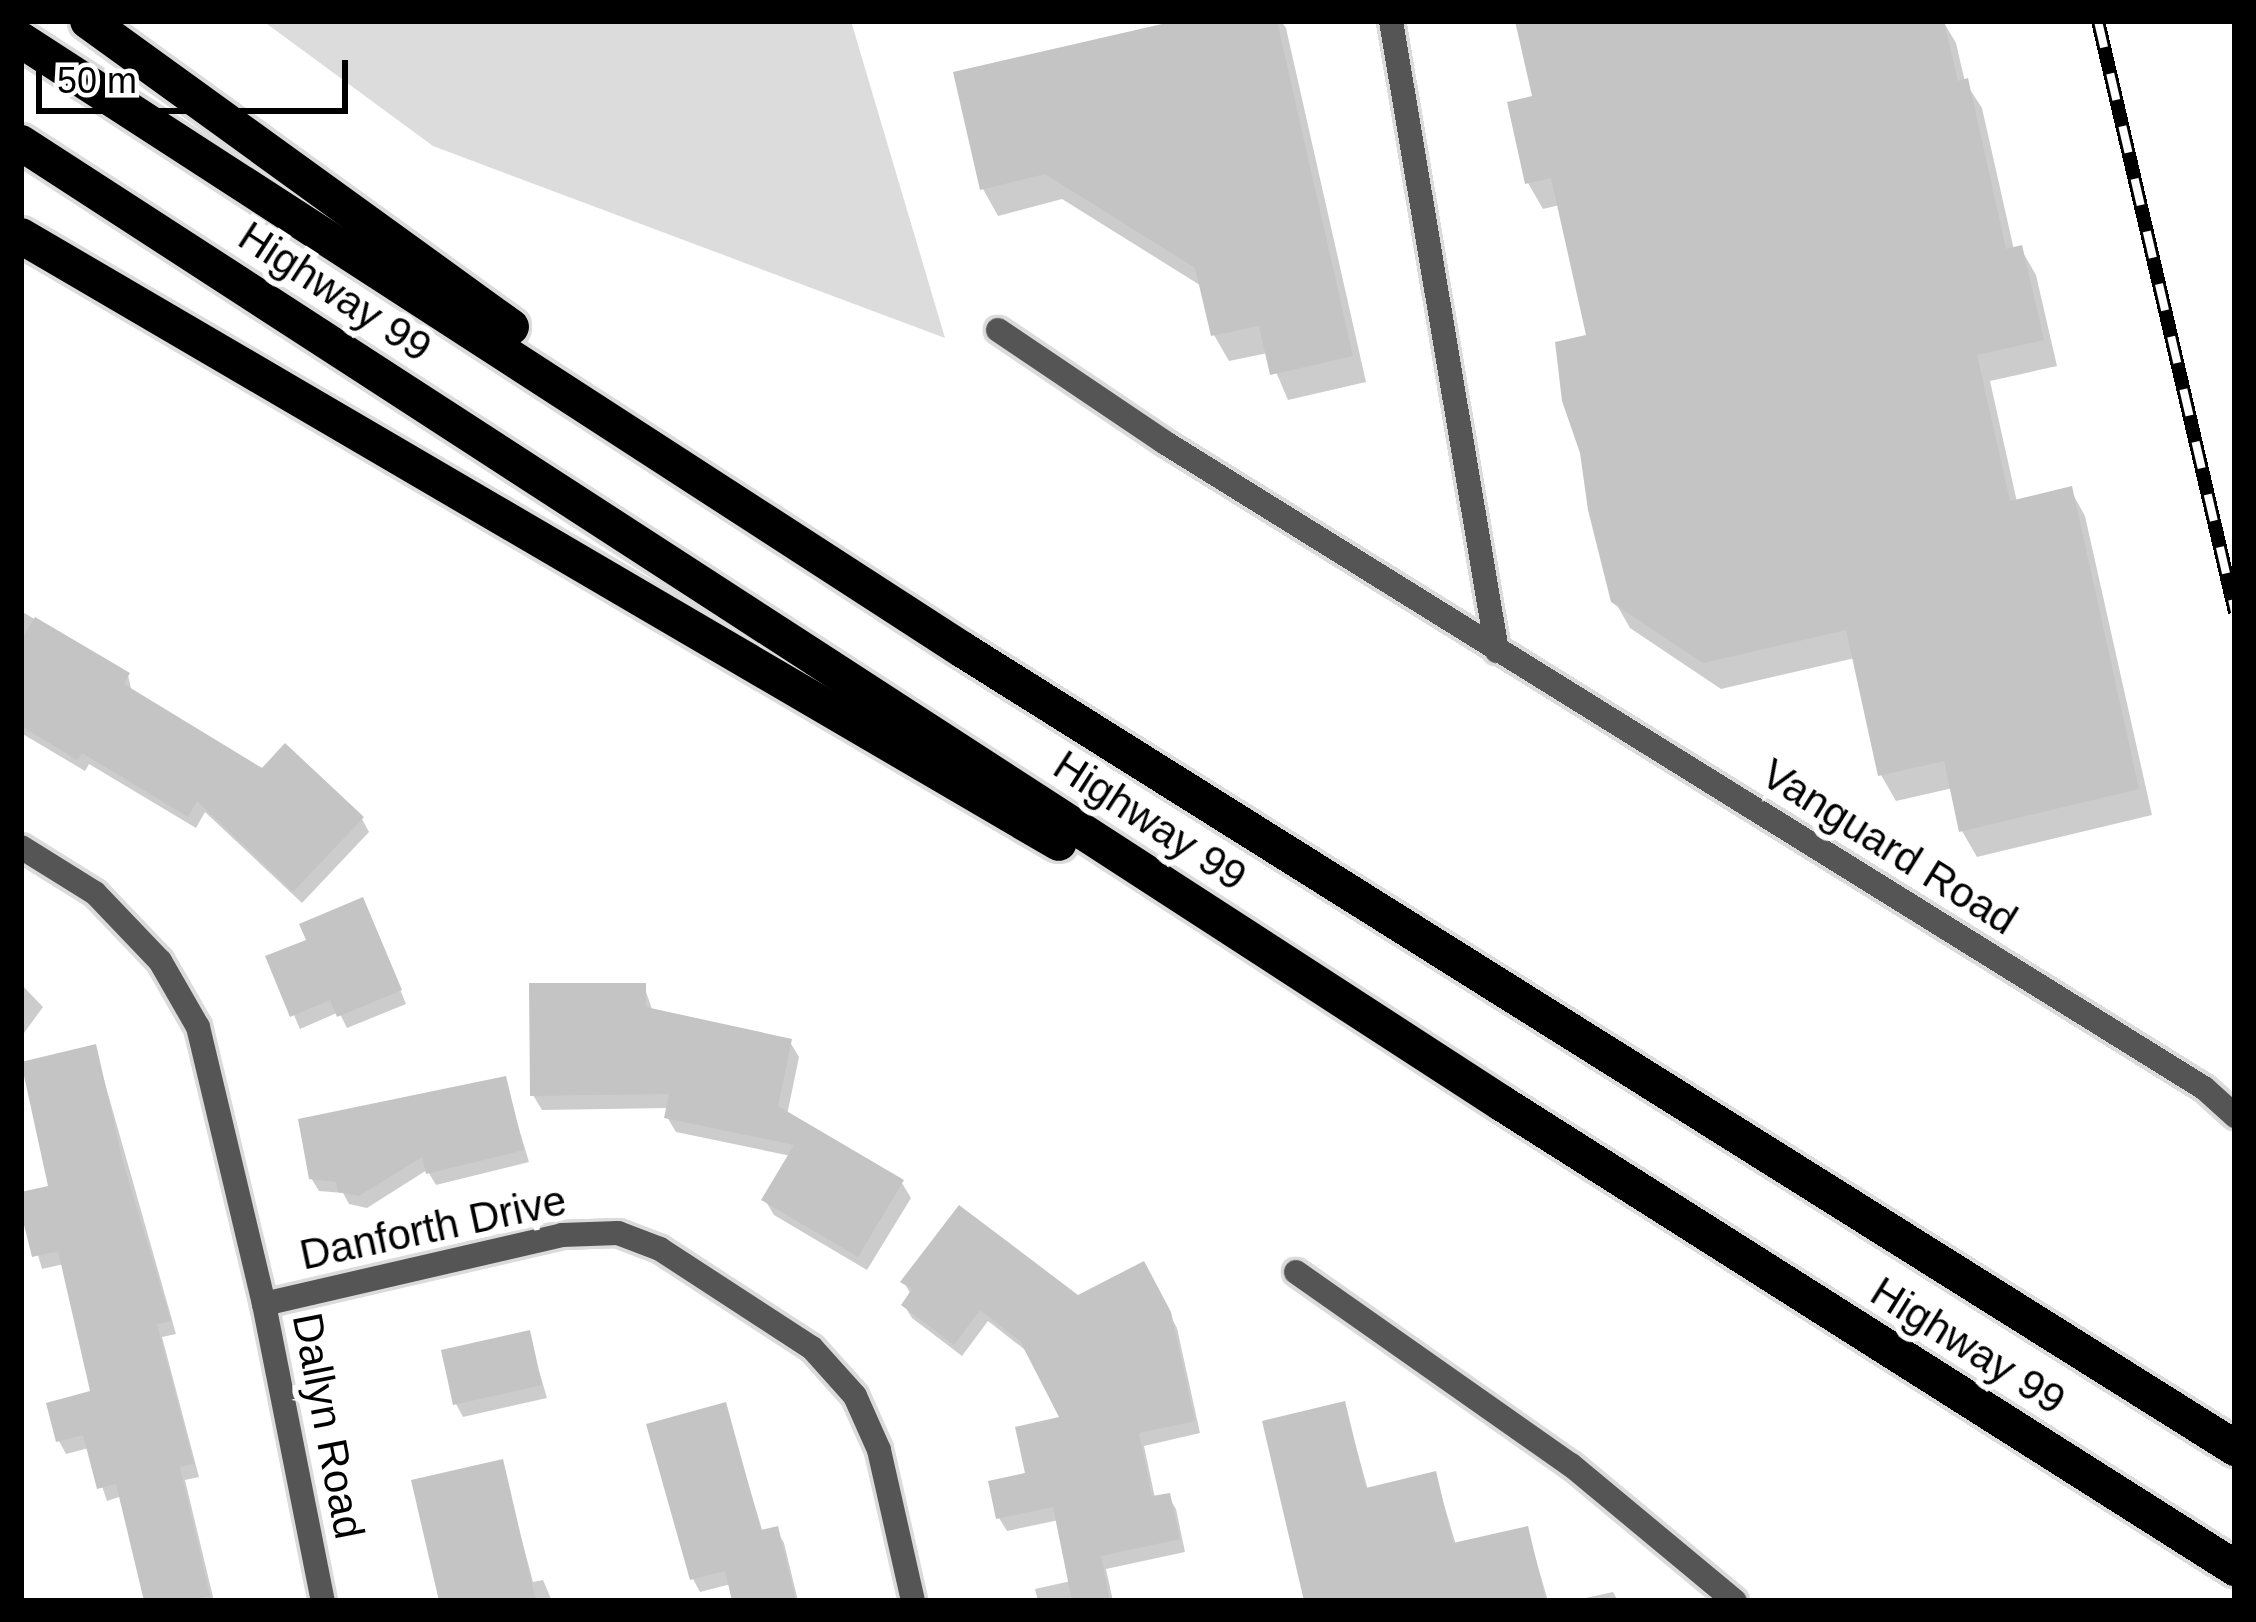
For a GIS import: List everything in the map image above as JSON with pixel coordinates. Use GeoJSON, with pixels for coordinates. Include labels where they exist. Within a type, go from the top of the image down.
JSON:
{"type":"FeatureCollection","features":[{"type":"Feature","properties":{"kind":"highway"},"geometry":{"type":"LineString","coordinates":[[88,21],[963,650]]}},
{"type":"Feature","properties":{"kind":"highway","name":"Highway 99"},"geometry":{"type":"LineString","coordinates":[[21,40],[963,650],[2235,1448]]}},
{"type":"Feature","properties":{"kind":"highway","name":"Highway 99"},"geometry":{"type":"LineString","coordinates":[[21,143],[1503,1104],[2235,1568]]}},
{"type":"Feature","properties":{"kind":"highway"},"geometry":{"type":"LineString","coordinates":[[21,236],[1503,1104]]}},
{"type":"Feature","properties":{"kind":"street"},"geometry":{"type":"LineString","coordinates":[[1391,21],[1498,651]]}},
{"type":"Feature","properties":{"kind":"street","name":"Vanguard Road"},"geometry":{"type":"LineString","coordinates":[[998,330],[1164,442],[2204,1088],[2235,1116]]}},
{"type":"Feature","properties":{"kind":"street","name":"Dallyn Road"},"geometry":{"type":"LineString","coordinates":[[21,847],[95,893],[160,961],[198,1027],[264,1304],[323,1601]]}},
{"type":"Feature","properties":{"kind":"street","name":"Danforth Drive"},"geometry":{"type":"LineString","coordinates":[[264,1304],[562,1235],[618,1233],[660,1249],[812,1348],[855,1396],[879,1450],[913,1601]]}},
{"type":"Feature","properties":{"kind":"street"},"geometry":{"type":"LineString","coordinates":[[1296,1272],[1571,1465],[1729,1599]]}},
{"type":"Feature","properties":{"kind":"shaded area"},"geometry":{"type":"Polygon","coordinates":[[[263,21],[851,21],[945,338],[433,146],[263,21]]]}},
{"type":"Feature","properties":{"kind":"building"},"geometry":{"type":"Polygon","coordinates":[[[1175,21],[1277,21],[1353,356],[1270,375],[1259,326],[1211,336],[1195,268],[1045,174],[980,190],[953,72],[1175,21]]]}},
{"type":"Feature","properties":{"kind":"building"},"geometry":{"type":"Polygon","coordinates":[[[1515,21],[1944,21],[1958,81],[1968,78],[2006,249],[2022,245],[2044,340],[1977,355],[2010,501],[2072,486],[2139,789],[1959,832],[1944,761],[1878,776],[1846,630],[1703,663],[1611,602],[1588,510],[1580,453],[1562,401],[1555,342],[1586,335],[1551,178],[1525,184],[1507,102],[1532,96],[1515,21]]]}},
{"type":"Feature","properties":{"kind":"building"},"geometry":{"type":"Polygon","coordinates":[[[35,617],[130,673],[124,684],[262,768],[285,743],[364,817],[293,892],[197,801],[188,817],[82,753],[77,760],[21,726],[21,640],[35,617]]]}},
{"type":"Feature","properties":{"kind":"building"},"geometry":{"type":"Polygon","coordinates":[[[363,897],[402,990],[337,1017],[330,1000],[290,1017],[265,956],[306,940],[299,924],[363,897]]]}},
{"type":"Feature","properties":{"kind":"building"},"geometry":{"type":"Polygon","coordinates":[[[529,983],[646,983],[646,1007],[792,1039],[778,1106],[904,1180],[858,1257],[761,1200],[794,1145],[664,1118],[669,1094],[530,1096],[529,983]]]}},
{"type":"Feature","properties":{"kind":"building"},"geometry":{"type":"Polygon","coordinates":[[[96,1044],[123,1162],[171,1321],[157,1324],[194,1464],[180,1467],[210,1596],[186,1601],[144,1601],[116,1484],[97,1489],[83,1435],[56,1442],[46,1403],[90,1391],[58,1251],[32,1257],[21,1213],[21,1192],[48,1186],[21,1062],[96,1044]]]}},
{"type":"Feature","properties":{"kind":"building"},"geometry":{"type":"Polygon","coordinates":[[[506,1076],[524,1150],[426,1174],[422,1157],[359,1196],[338,1192],[336,1182],[309,1179],[298,1119],[506,1076]]]}},
{"type":"Feature","properties":{"kind":"building"},"geometry":{"type":"Polygon","coordinates":[[[959,1205],[1078,1295],[1144,1261],[1171,1312],[1195,1421],[1139,1433],[1152,1496],[1170,1493],[1180,1539],[1101,1556],[1110,1601],[1072,1601],[1053,1507],[996,1519],[988,1481],[1025,1473],[1015,1427],[1059,1417],[1020,1341],[980,1310],[954,1345],[901,1305],[912,1289],[900,1282],[959,1205]]]}},
{"type":"Feature","properties":{"kind":"building"},"geometry":{"type":"Polygon","coordinates":[[[530,1330],[542,1385],[453,1405],[441,1350],[530,1330]]]}},
{"type":"Feature","properties":{"kind":"building"},"geometry":{"type":"Polygon","coordinates":[[[1345,1401],[1366,1488],[1436,1471],[1453,1543],[1528,1526],[1546,1601],[1304,1601],[1262,1421],[1345,1401]]]}},
{"type":"Feature","properties":{"kind":"building"},"geometry":{"type":"Polygon","coordinates":[[[726,1402],[761,1530],[778,1526],[796,1601],[732,1601],[725,1571],[690,1580],[646,1424],[726,1402]]]}},
{"type":"Feature","properties":{"kind":"building"},"geometry":{"type":"Polygon","coordinates":[[[503,1459],[536,1601],[439,1601],[411,1480],[503,1459]]]}},
{"type":"Feature","properties":{"kind":"railway"},"geometry":{"type":"LineString","coordinates":[[2098,21],[2235,612]]}}]}
